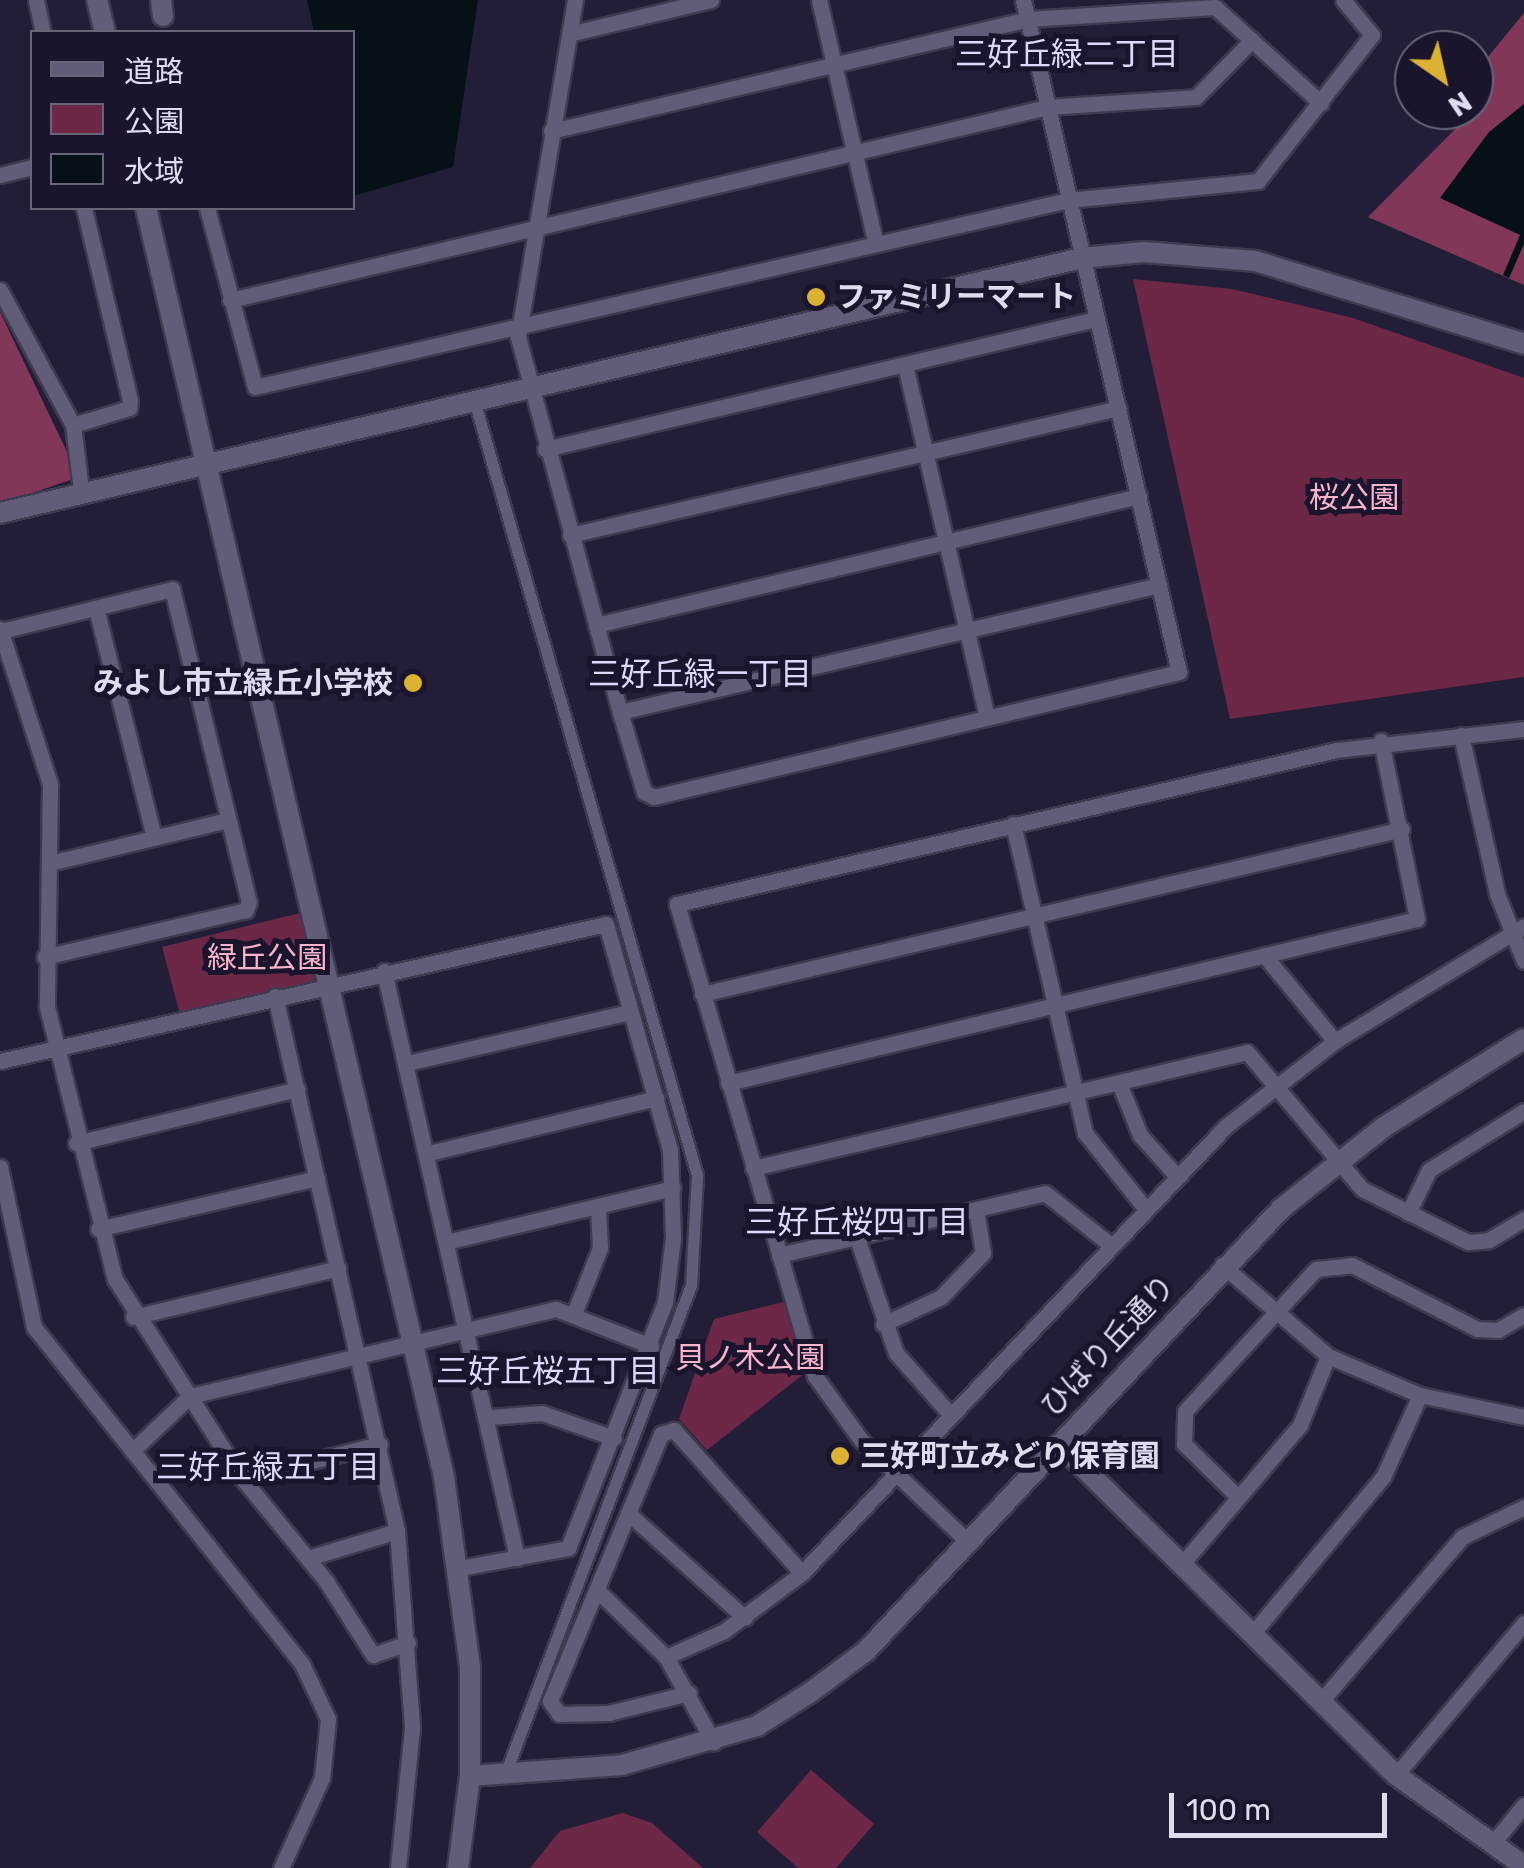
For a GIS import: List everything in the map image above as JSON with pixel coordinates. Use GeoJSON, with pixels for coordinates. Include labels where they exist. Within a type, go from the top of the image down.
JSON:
{"type":"FeatureCollection","features":[{"type":"Feature","properties":{"kind":"street"},"geometry":{"type":"LineString","coordinates":[[36,0],[43,30]]}},
{"type":"Feature","properties":{"kind":"street"},"geometry":{"type":"LineString","coordinates":[[97,0],[104,30]]}},
{"type":"Feature","properties":{"kind":"street"},"geometry":{"type":"LineString","coordinates":[[575,0],[519,324],[544,449],[644,792],[654,797],[1174,676],[1180,665],[1023,0]]}},
{"type":"Feature","properties":{"kind":"street"},"geometry":{"type":"LineString","coordinates":[[569,34],[711,0]]}},
{"type":"Feature","properties":{"kind":"street"},"geometry":{"type":"LineString","coordinates":[[818,0],[876,241]]}},
{"type":"Feature","properties":{"kind":"street"},"geometry":{"type":"LineString","coordinates":[[208,210],[254,386],[1068,200],[1258,181],[1372,35],[1343,0]]}},
{"type":"Feature","properties":{"kind":"street"},"geometry":{"type":"LineString","coordinates":[[551,132],[1028,19],[1215,6],[1322,103]]}},
{"type":"Feature","properties":{"kind":"street"},"geometry":{"type":"LineString","coordinates":[[230,300],[1048,106],[1196,97],[1252,40]]}},
{"type":"Feature","properties":{"kind":"street"},"geometry":{"type":"LineString","coordinates":[[0,175],[30,168]]}},
{"type":"Feature","properties":{"kind":"street"},"geometry":{"type":"LineString","coordinates":[[73,424],[129,408],[130,400],[84,210]]}},
{"type":"Feature","properties":{"kind":"street"},"geometry":{"type":"LineString","coordinates":[[146,210],[413,1341],[460,1568],[470,1776],[458,1868]]}},
{"type":"Feature","properties":{"kind":"street"},"geometry":{"type":"LineString","coordinates":[[0,513],[205,460],[1082,258],[1144,252],[1255,260],[1524,344]]}},
{"type":"Feature","properties":{"kind":"street"},"geometry":{"type":"LineString","coordinates":[[0,290],[73,424],[81,490]]}},
{"type":"Feature","properties":{"kind":"street"},"geometry":{"type":"LineString","coordinates":[[544,449],[1096,319]]}},
{"type":"Feature","properties":{"kind":"street"},"geometry":{"type":"LineString","coordinates":[[905,365],[987,718]]}},
{"type":"Feature","properties":{"kind":"street"},"geometry":{"type":"LineString","coordinates":[[474,400],[697,1175],[691,1285],[508,1769]]}},
{"type":"Feature","properties":{"kind":"street"},"geometry":{"type":"LineString","coordinates":[[570,536],[1119,408]]}},
{"type":"Feature","properties":{"kind":"street"},"geometry":{"type":"LineString","coordinates":[[596,625],[1139,496]]}},
{"type":"Feature","properties":{"kind":"street"},"geometry":{"type":"LineString","coordinates":[[620,712],[1159,585]]}},
{"type":"Feature","properties":{"kind":"street"},"geometry":{"type":"LineString","coordinates":[[44,957],[246,910],[172,589],[0,630],[50,784],[54,862],[44,957],[56,1048],[76,1142],[98,1228],[133,1317],[242,1478],[308,1558],[373,1655],[408,1644]]}},
{"type":"Feature","properties":{"kind":"street"},"geometry":{"type":"LineString","coordinates":[[96,608],[154,838]]}},
{"type":"Feature","properties":{"kind":"street"},"geometry":{"type":"LineString","coordinates":[[966,1540],[894,1474],[843,1420],[816,1376],[677,910],[684,900],[1381,742],[1524,729]]}},
{"type":"Feature","properties":{"kind":"street"},"geometry":{"type":"LineString","coordinates":[[1461,735],[1524,960]]}},
{"type":"Feature","properties":{"kind":"street"},"geometry":{"type":"LineString","coordinates":[[728,1083],[1421,916],[1381,742]]}},
{"type":"Feature","properties":{"kind":"street"},"geometry":{"type":"LineString","coordinates":[[54,862],[228,820]]}},
{"type":"Feature","properties":{"kind":"street"},"geometry":{"type":"LineString","coordinates":[[1013,824],[1056,1004],[1072,1093],[1092,1147],[1144,1207]]}},
{"type":"Feature","properties":{"kind":"street"},"geometry":{"type":"LineString","coordinates":[[702,994],[1402,830]]}},
{"type":"Feature","properties":{"kind":"street"},"geometry":{"type":"LineString","coordinates":[[0,1062],[600,921],[656,1098],[673,1188],[670,1272],[651,1346],[568,1548],[460,1568]]}},
{"type":"Feature","properties":{"kind":"street"},"geometry":{"type":"LineString","coordinates":[[666,1657],[745,1618],[802,1573],[1174,1173],[1278,1082],[1335,1041],[1518,928]]}},
{"type":"Feature","properties":{"kind":"street"},"geometry":{"type":"LineString","coordinates":[[1264,955],[1335,1041]]}},
{"type":"Feature","properties":{"kind":"street"},"geometry":{"type":"LineString","coordinates":[[384,971],[450,1241],[517,1558]]}},
{"type":"Feature","properties":{"kind":"street"},"geometry":{"type":"LineString","coordinates":[[275,996],[397,1532],[412,1728],[398,1868]]}},
{"type":"Feature","properties":{"kind":"street"},"geometry":{"type":"LineString","coordinates":[[407,1063],[630,1012]]}},
{"type":"Feature","properties":{"kind":"street","name":"ひばり丘通り"},"geometry":{"type":"LineString","coordinates":[[470,1776],[622,1765],[714,1743],[757,1726],[866,1651],[1222,1265],[1338,1160],[1524,1040]]}},
{"type":"Feature","properties":{"kind":"street"},"geometry":{"type":"LineString","coordinates":[[753,1168],[1247,1052],[1278,1082],[1358,1186],[1468,1242],[1489,1240],[1524,1219]]}},
{"type":"Feature","properties":{"kind":"street"},"geometry":{"type":"LineString","coordinates":[[1119,1083],[1140,1135],[1174,1173]]}},
{"type":"Feature","properties":{"kind":"street"},"geometry":{"type":"LineString","coordinates":[[76,1142],[296,1089]]}},
{"type":"Feature","properties":{"kind":"street"},"geometry":{"type":"LineString","coordinates":[[429,1153],[656,1098]]}},
{"type":"Feature","properties":{"kind":"street"},"geometry":{"type":"LineString","coordinates":[[1408,1213],[1429,1170],[1524,1111]]}},
{"type":"Feature","properties":{"kind":"street"},"geometry":{"type":"LineString","coordinates":[[0,1167],[34,1327],[302,1664],[328,1718],[322,1778],[281,1868]]}},
{"type":"Feature","properties":{"kind":"street"},"geometry":{"type":"LineString","coordinates":[[98,1228],[317,1178]]}},
{"type":"Feature","properties":{"kind":"street"},"geometry":{"type":"LineString","coordinates":[[450,1241],[673,1188]]}},
{"type":"Feature","properties":{"kind":"street"},"geometry":{"type":"LineString","coordinates":[[779,1255],[1052,1193],[1108,1243]]}},
{"type":"Feature","properties":{"kind":"street"},"geometry":{"type":"LineString","coordinates":[[575,1311],[600,1248],[598,1206]]}},
{"type":"Feature","properties":{"kind":"street"},"geometry":{"type":"LineString","coordinates":[[883,1324],[932,1304],[983,1253],[976,1210]]}},
{"type":"Feature","properties":{"kind":"street"},"geometry":{"type":"LineString","coordinates":[[858,1238],[883,1324],[902,1362],[950,1414]]}},
{"type":"Feature","properties":{"kind":"street"},"geometry":{"type":"LineString","coordinates":[[1238,1498],[1186,1448],[1182,1423],[1274,1312],[1316,1270],[1342,1262],[1477,1329],[1506,1327],[1524,1314]]}},
{"type":"Feature","properties":{"kind":"street"},"geometry":{"type":"LineString","coordinates":[[1222,1265],[1328,1356],[1420,1395],[1524,1417]]}},
{"type":"Feature","properties":{"kind":"street"},"geometry":{"type":"LineString","coordinates":[[133,1317],[338,1268]]}},
{"type":"Feature","properties":{"kind":"street"},"geometry":{"type":"LineString","coordinates":[[132,1451],[190,1396],[469,1328],[575,1311],[651,1346]]}},
{"type":"Feature","properties":{"kind":"street"},"geometry":{"type":"LineString","coordinates":[[1181,1564],[1300,1425],[1328,1356]]}},
{"type":"Feature","properties":{"kind":"street"},"geometry":{"type":"LineString","coordinates":[[1252,1634],[1383,1478],[1420,1395]]}},
{"type":"Feature","properties":{"kind":"street"},"geometry":{"type":"LineString","coordinates":[[490,1418],[542,1414],[614,1438]]}},
{"type":"Feature","properties":{"kind":"street"},"geometry":{"type":"LineString","coordinates":[[689,1694],[617,1712],[552,1710],[661,1434],[674,1430],[802,1573]]}},
{"type":"Feature","properties":{"kind":"street"},"geometry":{"type":"LineString","coordinates":[[242,1478],[380,1444]]}},
{"type":"Feature","properties":{"kind":"street"},"geometry":{"type":"LineString","coordinates":[[1059,1444],[1396,1774],[1524,1866]]}},
{"type":"Feature","properties":{"kind":"street"},"geometry":{"type":"LineString","coordinates":[[1321,1701],[1462,1537],[1524,1508]]}},
{"type":"Feature","properties":{"kind":"street"},"geometry":{"type":"LineString","coordinates":[[628,1513],[745,1618]]}},
{"type":"Feature","properties":{"kind":"street"},"geometry":{"type":"LineString","coordinates":[[308,1558],[397,1532]]}},
{"type":"Feature","properties":{"kind":"street"},"geometry":{"type":"LineString","coordinates":[[597,1590],[666,1657],[714,1743]]}},
{"type":"Feature","properties":{"kind":"street"},"geometry":{"type":"LineString","coordinates":[[1396,1774],[1524,1623]]}},
{"type":"Feature","properties":{"kind":"street"},"geometry":{"type":"LineString","coordinates":[[1493,1843],[1524,1805]]}},
{"type":"Feature","properties":{"kind":"green space","name":"桜公園"},"geometry":{"type":"Polygon","coordinates":[[[1133,279],[1232,289],[1353,318],[1524,378],[1524,677],[1230,719],[1133,279]]]}},
{"type":"Feature","properties":{"kind":"green space","name":"緑丘公園"},"geometry":{"type":"Polygon","coordinates":[[[304,912],[322,982],[180,1014],[162,947],[304,912]]]}},
{"type":"Feature","properties":{"kind":"green space","name":"貝ノ木公園"},"geometry":{"type":"Polygon","coordinates":[[[791,1300],[809,1370],[707,1450],[679,1419],[714,1319],[791,1300]]]}},
{"type":"Feature","properties":{"kind":"green space"},"geometry":{"type":"Polygon","coordinates":[[[811,1770],[874,1824],[836,1868],[798,1868],[757,1832],[811,1770]]]}},
{"type":"Feature","properties":{"kind":"green space"},"geometry":{"type":"Polygon","coordinates":[[[623,1813],[652,1823],[703,1868],[530,1868],[560,1831],[623,1813]]]}},
{"type":"Feature","properties":{"kind":"shaded area"},"geometry":{"type":"Polygon","coordinates":[[[1524,13],[1524,285],[1368,217],[1454,130],[1494,130],[1494,50],[1524,13]]]}},
{"type":"Feature","properties":{"kind":"shaded area"},"geometry":{"type":"Polygon","coordinates":[[[0,312],[79,477],[0,504],[0,312]]]}},
{"type":"Feature","properties":{"kind":"water"},"geometry":{"type":"Polygon","coordinates":[[[307,0],[478,0],[453,167],[355,195],[355,30],[314,30],[307,0]]]}},
{"type":"Feature","properties":{"kind":"water"},"geometry":{"type":"Polygon","coordinates":[[[1524,104],[1524,244],[1509,278],[1503,275],[1520,235],[1440,198],[1494,128],[1524,104]]]}},
{"type":"Feature","properties":{"kind":"place","name":"ファミリーマート"},"geometry":{"type":"Point","coordinates":[816,297]}},
{"type":"Feature","properties":{"kind":"place","name":"みよし市立緑丘小学校"},"geometry":{"type":"Point","coordinates":[413,683]}},
{"type":"Feature","properties":{"kind":"place","name":"三好町立みどり保育園"},"geometry":{"type":"Point","coordinates":[840,1456]}},
{"type":"Feature","properties":{"kind":"district","name":"三好丘緑二丁目"},"geometry":{"type":"Point","coordinates":[1067,54]}},
{"type":"Feature","properties":{"kind":"district","name":"三好丘緑一丁目"},"geometry":{"type":"Point","coordinates":[700,674]}},
{"type":"Feature","properties":{"kind":"district","name":"三好丘桜四丁目"},"geometry":{"type":"Point","coordinates":[857,1222]}},
{"type":"Feature","properties":{"kind":"district","name":"三好丘桜五丁目"},"geometry":{"type":"Point","coordinates":[548,1371]}},
{"type":"Feature","properties":{"kind":"district","name":"三好丘緑五丁目"},"geometry":{"type":"Point","coordinates":[268,1467]}}]}
